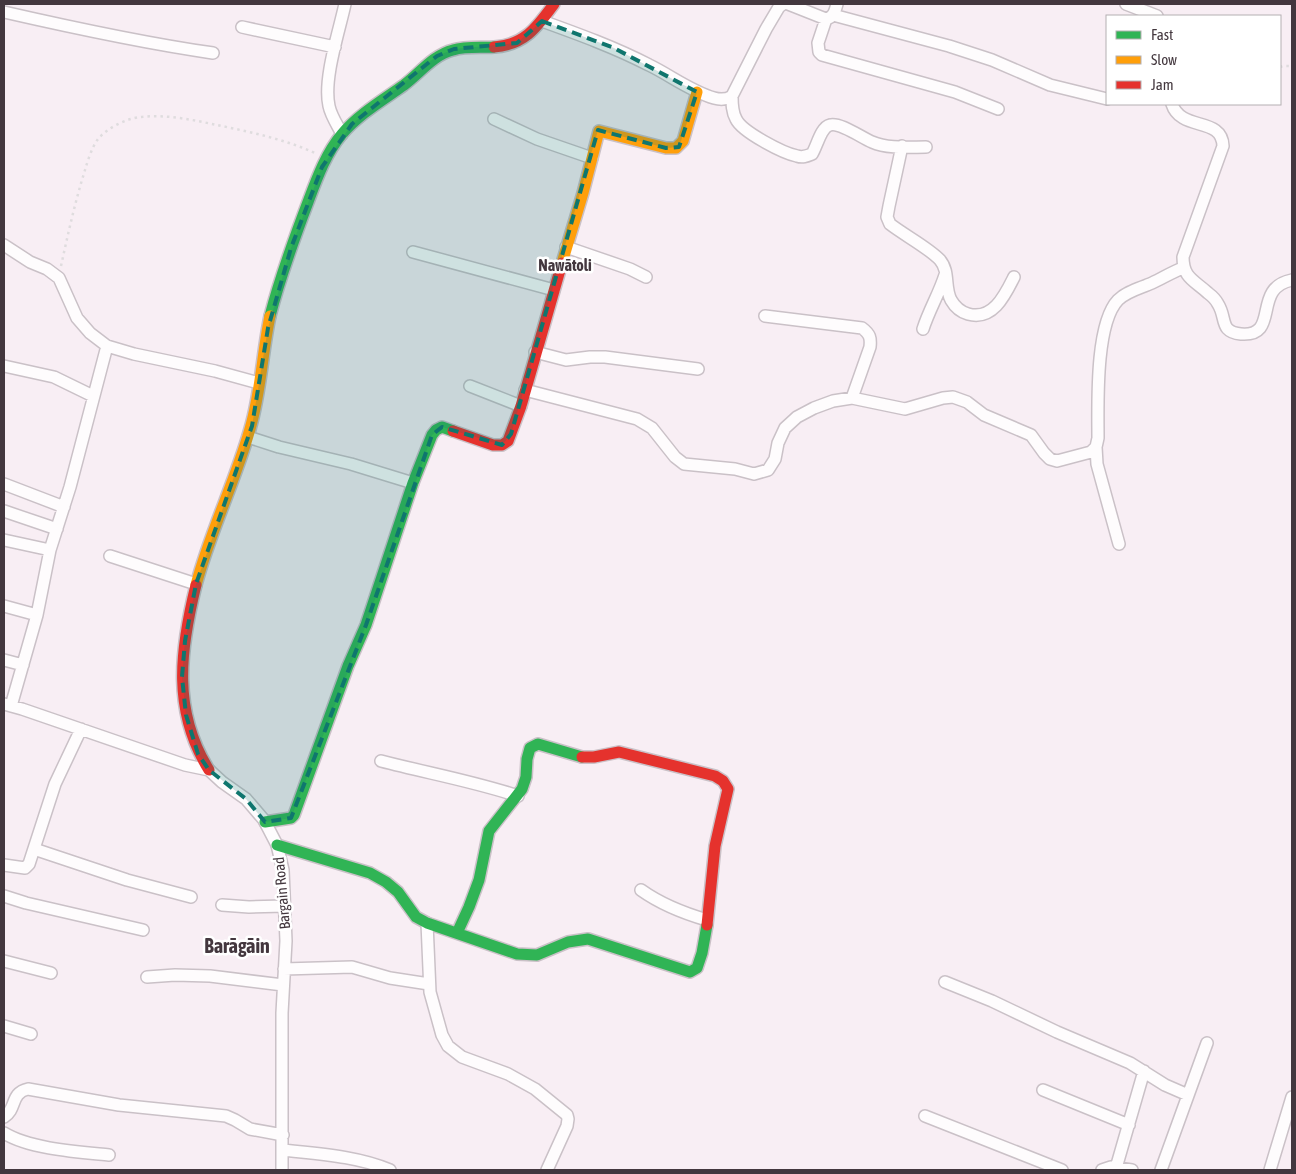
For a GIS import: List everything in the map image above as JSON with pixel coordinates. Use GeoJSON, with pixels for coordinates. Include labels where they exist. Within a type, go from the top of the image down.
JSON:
{"type":"FeatureCollection","features":[{"type":"Feature","properties":{"kind":"street"},"geometry":{"type":"LineString","coordinates":[[342,134],[329,107],[328,87],[345,4]]}},
{"type":"Feature","properties":{"kind":"street"},"geometry":{"type":"LineString","coordinates":[[208,770],[198,754],[182,697],[186,641],[196,584],[214,528],[248,437],[268,328],[280,283],[291,248],[322,167],[342,134],[352,124],[409,81],[436,56],[454,49],[502,47],[517,43],[530,35],[554,4]]}},
{"type":"Feature","properties":{"kind":"street"},"geometry":{"type":"LineString","coordinates":[[783,4],[779,7],[766,29],[732,96],[732,108],[736,119],[742,127],[777,148],[803,157],[812,154],[824,128],[829,124],[838,125],[873,143],[926,147]]}},
{"type":"Feature","properties":{"kind":"street"},"geometry":{"type":"LineString","coordinates":[[788,4],[830,17],[949,46],[992,60],[1050,85],[1106,99]]}},
{"type":"Feature","properties":{"kind":"street"},"geometry":{"type":"LineString","coordinates":[[837,4],[818,43],[819,52],[822,54],[955,92],[998,109]]}},
{"type":"Feature","properties":{"kind":"street"},"geometry":{"type":"LineString","coordinates":[[1126,4],[1154,15]]}},
{"type":"Feature","properties":{"kind":"street"},"geometry":{"type":"LineString","coordinates":[[4,12],[121,38],[213,53]]}},
{"type":"Feature","properties":{"kind":"street"},"geometry":{"type":"LineString","coordinates":[[542,21],[614,48],[652,66],[697,92],[720,100],[732,96]]}},
{"type":"Feature","properties":{"kind":"street"},"geometry":{"type":"LineString","coordinates":[[242,26],[335,47]]}},
{"type":"Feature","properties":{"kind":"street"},"geometry":{"type":"LineString","coordinates":[[265,822],[291,818],[294,814],[348,666],[366,625],[413,483],[436,430],[442,428],[449,429],[485,442],[502,445],[508,441],[521,406],[599,131],[622,135],[666,148],[673,149],[679,147],[683,141],[697,92]]}},
{"type":"Feature","properties":{"kind":"street"},"geometry":{"type":"LineString","coordinates":[[1172,105],[1175,113],[1182,118],[1218,131],[1223,137],[1224,146],[1183,257],[1183,268],[1190,278],[1219,304],[1227,330],[1233,334],[1249,335],[1258,332],[1262,326],[1268,300],[1274,289],[1283,282],[1292,280]]}},
{"type":"Feature","properties":{"kind":"street"},"geometry":{"type":"LineString","coordinates":[[494,119],[537,139],[592,158]]}},
{"type":"Feature","properties":{"kind":"street"},"geometry":{"type":"LineString","coordinates":[[902,146],[887,217],[890,224],[941,261],[946,271],[948,290],[952,301],[959,311],[974,316],[985,314],[996,307],[1005,295],[1014,277]]}},
{"type":"Feature","properties":{"kind":"street"},"geometry":{"type":"LineString","coordinates":[[4,245],[30,262],[47,269],[58,278],[77,318],[107,346],[259,383]]}},
{"type":"Feature","properties":{"kind":"street"},"geometry":{"type":"LineString","coordinates":[[566,247],[630,269],[646,277]]}},
{"type":"Feature","properties":{"kind":"street"},"geometry":{"type":"LineString","coordinates":[[413,252],[554,290]]}},
{"type":"Feature","properties":{"kind":"street"},"geometry":{"type":"LineString","coordinates":[[1119,544],[1097,464],[1099,365],[1105,329],[1111,309],[1119,298],[1183,268]]}},
{"type":"Feature","properties":{"kind":"street"},"geometry":{"type":"LineString","coordinates":[[922,329],[946,271]]}},
{"type":"Feature","properties":{"kind":"street"},"geometry":{"type":"LineString","coordinates":[[765,316],[862,328],[868,333],[871,339],[870,347],[852,398]]}},
{"type":"Feature","properties":{"kind":"street"},"geometry":{"type":"LineString","coordinates":[[7,705],[23,665],[37,615],[50,550],[70,488],[107,346]]}},
{"type":"Feature","properties":{"kind":"street"},"geometry":{"type":"LineString","coordinates":[[535,352],[566,360],[605,358],[698,369]]}},
{"type":"Feature","properties":{"kind":"street"},"geometry":{"type":"LineString","coordinates":[[4,366],[54,377],[93,396]]}},
{"type":"Feature","properties":{"kind":"street"},"geometry":{"type":"LineString","coordinates":[[470,386],[521,406]]}},
{"type":"Feature","properties":{"kind":"street"},"geometry":{"type":"LineString","coordinates":[[525,390],[637,419],[652,428],[675,457],[684,464],[735,469],[754,474],[768,470],[775,459],[778,443],[785,428],[797,417],[814,408],[852,398],[905,409],[953,397],[966,402],[984,415],[1031,435],[1050,459],[1057,461],[1091,452],[1096,447]]}},
{"type":"Feature","properties":{"kind":"street"},"geometry":{"type":"LineString","coordinates":[[248,437],[279,447],[351,464],[413,483]]}},
{"type":"Feature","properties":{"kind":"street"},"geometry":{"type":"LineString","coordinates":[[4,484],[64,507]]}},
{"type":"Feature","properties":{"kind":"street"},"geometry":{"type":"LineString","coordinates":[[4,511],[57,529]]}},
{"type":"Feature","properties":{"kind":"street"},"geometry":{"type":"LineString","coordinates":[[4,540],[50,550]]}},
{"type":"Feature","properties":{"kind":"street"},"geometry":{"type":"LineString","coordinates":[[110,556],[196,584]]}},
{"type":"Feature","properties":{"kind":"street"},"geometry":{"type":"LineString","coordinates":[[4,606],[37,615]]}},
{"type":"Feature","properties":{"kind":"street"},"geometry":{"type":"LineString","coordinates":[[4,660],[23,665]]}},
{"type":"Feature","properties":{"kind":"street","name":"Bargain Road"},"geometry":{"type":"LineString","coordinates":[[7,705],[185,765],[208,770],[246,799],[265,822],[276,845],[283,870],[285,906],[281,1064],[282,1170]]}},
{"type":"Feature","properties":{"kind":"street"},"geometry":{"type":"LineString","coordinates":[[4,865],[8,864],[25,868],[29,864],[55,784],[81,729]]}},
{"type":"Feature","properties":{"kind":"street"},"geometry":{"type":"LineString","coordinates":[[276,845],[370,873],[386,882],[398,892],[416,917],[427,923],[517,954],[530,956],[540,954],[575,939],[588,939],[690,972],[697,968],[700,960],[707,920],[715,846],[728,789],[724,781],[715,776],[619,752],[584,757],[533,744],[528,752],[526,782],[518,796],[490,830],[477,888],[471,907],[458,933]]}},
{"type":"Feature","properties":{"kind":"street"},"geometry":{"type":"LineString","coordinates":[[381,761],[432,774],[454,777],[518,796]]}},
{"type":"Feature","properties":{"kind":"street"},"geometry":{"type":"LineString","coordinates":[[34,848],[127,880],[191,897]]}},
{"type":"Feature","properties":{"kind":"street"},"geometry":{"type":"LineString","coordinates":[[641,890],[658,902],[673,909],[707,920]]}},
{"type":"Feature","properties":{"kind":"street"},"geometry":{"type":"LineString","coordinates":[[4,896],[26,903],[143,930]]}},
{"type":"Feature","properties":{"kind":"street"},"geometry":{"type":"LineString","coordinates":[[222,905],[249,907],[285,906]]}},
{"type":"Feature","properties":{"kind":"street"},"geometry":{"type":"LineString","coordinates":[[427,923],[429,984],[432,1005],[442,1035],[448,1046],[454,1052],[472,1062],[508,1074],[535,1089],[567,1115],[567,1126],[547,1170]]}},
{"type":"Feature","properties":{"kind":"street"},"geometry":{"type":"LineString","coordinates":[[4,961],[51,973]]}},
{"type":"Feature","properties":{"kind":"street"},"geometry":{"type":"LineString","coordinates":[[284,969],[352,967],[390,978],[429,984]]}},
{"type":"Feature","properties":{"kind":"street"},"geometry":{"type":"LineString","coordinates":[[147,977],[175,975],[210,976],[283,986]]}},
{"type":"Feature","properties":{"kind":"street"},"geometry":{"type":"LineString","coordinates":[[945,982],[1015,1011],[1066,1036],[1130,1063],[1165,1085],[1188,1095]]}},
{"type":"Feature","properties":{"kind":"street"},"geometry":{"type":"LineString","coordinates":[[4,1026],[31,1034]]}},
{"type":"Feature","properties":{"kind":"street"},"geometry":{"type":"LineString","coordinates":[[1161,1170],[1207,1043]]}},
{"type":"Feature","properties":{"kind":"street"},"geometry":{"type":"LineString","coordinates":[[1116,1168],[1144,1071]]}},
{"type":"Feature","properties":{"kind":"street"},"geometry":{"type":"LineString","coordinates":[[4,1117],[8,1115],[21,1090],[28,1089],[119,1105],[226,1116],[250,1129],[283,1136]]}},
{"type":"Feature","properties":{"kind":"street"},"geometry":{"type":"LineString","coordinates":[[1043,1090],[1129,1125]]}},
{"type":"Feature","properties":{"kind":"street"},"geometry":{"type":"LineString","coordinates":[[1270,1170],[1292,1097]]}},
{"type":"Feature","properties":{"kind":"street"},"geometry":{"type":"LineString","coordinates":[[925,1116],[1062,1170]]}},
{"type":"Feature","properties":{"kind":"street"},"geometry":{"type":"LineString","coordinates":[[4,1133],[33,1144],[52,1148],[109,1155]]}},
{"type":"Feature","properties":{"kind":"street"},"geometry":{"type":"LineString","coordinates":[[283,1150],[335,1156],[390,1170]]}},
{"type":"Feature","properties":{"kind":"street"},"geometry":{"type":"LineString","coordinates":[[1102,1170],[1111,1167],[1132,1170]]}},
{"type":"Feature","properties":{"kind":"path"},"geometry":{"type":"LineString","coordinates":[[58,278],[69,228],[89,159],[97,140],[104,132],[123,122],[140,117],[164,116],[204,122],[261,134],[304,148],[327,158]]}},
{"type":"Feature","properties":{"kind":"highlighted area"},"geometry":{"type":"Polygon","coordinates":[[[542,21],[614,48],[697,92],[679,147],[666,148],[598,130],[511,434],[502,445],[442,427],[432,435],[366,625],[291,818],[265,822],[246,799],[209,770],[198,754],[186,715],[182,677],[185,641],[196,584],[252,426],[268,328],[291,248],[322,167],[352,124],[437,56],[454,49],[517,43],[542,21]]]}},
{"type":"Feature","properties":{"kind":"traffic: fast"},"geometry":{"type":"LineString","coordinates":[[270,316],[278,287],[315,184],[336,141],[364,114],[404,85],[439,56],[458,49],[494,47]]}},
{"type":"Feature","properties":{"kind":"traffic: fast"},"geometry":{"type":"LineString","coordinates":[[265,822],[291,818],[294,815],[348,666],[366,625],[413,483],[432,435],[442,427],[453,431]]}},
{"type":"Feature","properties":{"kind":"traffic: fast"},"geometry":{"type":"LineString","coordinates":[[457,933],[479,880],[489,831],[522,789],[526,777],[530,748],[538,744],[582,757]]}},
{"type":"Feature","properties":{"kind":"traffic: fast"},"geometry":{"type":"LineString","coordinates":[[277,845],[370,873],[386,882],[398,892],[416,917],[427,923],[517,954],[537,955],[568,942],[588,939],[690,972],[697,968],[707,925]]}},
{"type":"Feature","properties":{"kind":"traffic: slow"},"geometry":{"type":"LineString","coordinates":[[562,263],[599,131],[666,148],[676,148],[683,141],[697,92]]}},
{"type":"Feature","properties":{"kind":"traffic: slow"},"geometry":{"type":"LineString","coordinates":[[196,585],[250,429],[257,401],[270,316]]}},
{"type":"Feature","properties":{"kind":"traffic: jam"},"geometry":{"type":"LineString","coordinates":[[494,47],[505,46],[522,39],[536,27],[554,4]]}},
{"type":"Feature","properties":{"kind":"traffic: jam"},"geometry":{"type":"LineString","coordinates":[[453,431],[493,445],[502,445],[508,441],[521,406],[562,263]]}},
{"type":"Feature","properties":{"kind":"traffic: jam"},"geometry":{"type":"LineString","coordinates":[[196,585],[190,609],[183,657],[184,703],[197,748],[209,770]]}},
{"type":"Feature","properties":{"kind":"traffic: jam"},"geometry":{"type":"LineString","coordinates":[[582,757],[594,757],[619,752],[715,776],[723,781],[728,789],[715,846],[707,925]]}},
{"type":"Feature","properties":{"kind":"district","name":"Nawātoli"},"geometry":{"type":"Point","coordinates":[565,265]}},
{"type":"Feature","properties":{"kind":"district","name":"Barāgāin"},"geometry":{"type":"Point","coordinates":[237,946]}}]}
